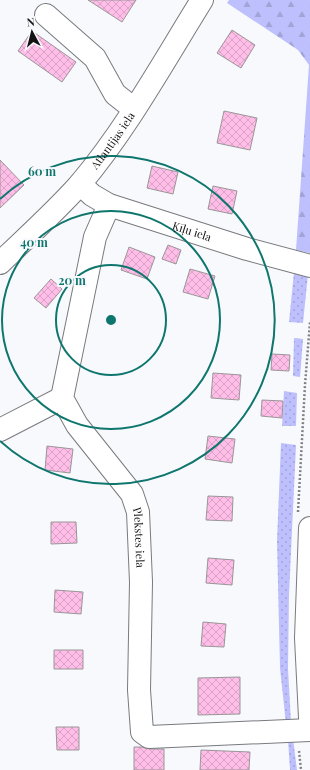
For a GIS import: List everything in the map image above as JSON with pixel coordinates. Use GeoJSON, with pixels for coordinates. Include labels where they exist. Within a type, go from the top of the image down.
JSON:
{"type":"FeatureCollection","features":[{"type":"Feature","properties":{"kind":"street","name":"Atlantijas iela"},"geometry":{"type":"LineString","coordinates":[[0,263],[57,209],[80,184],[109,146],[134,109],[202,0]]}},
{"type":"Feature","properties":{"kind":"street"},"geometry":{"type":"LineString","coordinates":[[46,15],[95,58],[115,94],[134,109]]}},
{"type":"Feature","properties":{"kind":"street","name":"Ķīļu iela"},"geometry":{"type":"LineString","coordinates":[[80,184],[92,195],[109,206],[247,249],[310,266]]}},
{"type":"Feature","properties":{"kind":"street"},"geometry":{"type":"LineString","coordinates":[[0,430],[62,398],[95,237],[109,206]]}},
{"type":"Feature","properties":{"kind":"street","name":"Plekstes iela"},"geometry":{"type":"LineString","coordinates":[[62,398],[77,425],[132,494],[138,512],[141,582],[140,690],[142,732],[149,737],[310,730]]}},
{"type":"Feature","properties":{"kind":"street"},"geometry":{"type":"LineString","coordinates":[[310,528],[306,638],[310,718]]}},
{"type":"Feature","properties":{"kind":"green space"},"geometry":{"type":"Polygon","coordinates":[[[229,0],[310,0],[310,253],[296,250],[309,65],[298,50],[227,3],[229,0]]]}},
{"type":"Feature","properties":{"kind":"green space"},"geometry":{"type":"Polygon","coordinates":[[[294,272],[308,274],[303,323],[289,322],[294,272]]]}},
{"type":"Feature","properties":{"kind":"green space"},"geometry":{"type":"Polygon","coordinates":[[[294,338],[303,339],[300,377],[293,376],[294,338]]]}},
{"type":"Feature","properties":{"kind":"green space"},"geometry":{"type":"Polygon","coordinates":[[[284,391],[297,393],[296,426],[282,426],[284,391]]]}},
{"type":"Feature","properties":{"kind":"green space"},"geometry":{"type":"Polygon","coordinates":[[[281,443],[296,445],[289,595],[288,668],[291,723],[286,724],[280,668],[277,541],[281,443]]]}},
{"type":"Feature","properties":{"kind":"green space"},"geometry":{"type":"Polygon","coordinates":[[[288,739],[293,739],[297,770],[290,770],[288,739]]]}},
{"type":"Feature","properties":{"kind":"building"},"geometry":{"type":"Polygon","coordinates":[[[88,0],[136,0],[122,22],[88,0]]]}},
{"type":"Feature","properties":{"kind":"building"},"geometry":{"type":"Polygon","coordinates":[[[232,30],[255,45],[241,68],[217,53],[232,30]]]}},
{"type":"Feature","properties":{"kind":"building"},"geometry":{"type":"Polygon","coordinates":[[[32,31],[76,62],[62,82],[18,51],[32,31]]]}},
{"type":"Feature","properties":{"kind":"building"},"geometry":{"type":"Polygon","coordinates":[[[224,111],[257,118],[250,150],[217,143],[224,111]]]}},
{"type":"Feature","properties":{"kind":"building"},"geometry":{"type":"Polygon","coordinates":[[[0,160],[24,185],[0,208],[0,160]]]}},
{"type":"Feature","properties":{"kind":"building"},"geometry":{"type":"Polygon","coordinates":[[[152,166],[178,172],[173,194],[147,188],[152,166]]]}},
{"type":"Feature","properties":{"kind":"building"},"geometry":{"type":"Polygon","coordinates":[[[213,186],[237,191],[232,214],[208,209],[213,186]]]}},
{"type":"Feature","properties":{"kind":"building"},"geometry":{"type":"Polygon","coordinates":[[[168,245],[181,250],[176,264],[162,259],[168,245]]]}},
{"type":"Feature","properties":{"kind":"building"},"geometry":{"type":"Polygon","coordinates":[[[129,247],[155,257],[147,279],[121,270],[129,247]]]}},
{"type":"Feature","properties":{"kind":"building"},"geometry":{"type":"Polygon","coordinates":[[[190,269],[215,276],[208,299],[183,292],[190,269]]]}},
{"type":"Feature","properties":{"kind":"building"},"geometry":{"type":"Polygon","coordinates":[[[51,279],[62,289],[46,308],[34,298],[51,279]]]}},
{"type":"Feature","properties":{"kind":"building"},"geometry":{"type":"Polygon","coordinates":[[[272,354],[290,355],[289,371],[271,370],[272,354]]]}},
{"type":"Feature","properties":{"kind":"building"},"geometry":{"type":"Polygon","coordinates":[[[213,373],[241,375],[239,400],[211,398],[213,373]]]}},
{"type":"Feature","properties":{"kind":"building"},"geometry":{"type":"Polygon","coordinates":[[[262,400],[283,401],[282,418],[261,416],[262,400]]]}},
{"type":"Feature","properties":{"kind":"building"},"geometry":{"type":"Polygon","coordinates":[[[208,436],[235,439],[232,463],[205,459],[208,436]]]}},
{"type":"Feature","properties":{"kind":"building"},"geometry":{"type":"Polygon","coordinates":[[[47,446],[73,449],[70,473],[45,470],[47,446]]]}},
{"type":"Feature","properties":{"kind":"building"},"geometry":{"type":"Polygon","coordinates":[[[208,496],[233,497],[232,521],[206,520],[208,496]]]}},
{"type":"Feature","properties":{"kind":"building"},"geometry":{"type":"Polygon","coordinates":[[[51,522],[76,522],[77,543],[51,544],[51,522]]]}},
{"type":"Feature","properties":{"kind":"building"},"geometry":{"type":"Polygon","coordinates":[[[208,558],[234,560],[232,585],[206,583],[208,558]]]}},
{"type":"Feature","properties":{"kind":"building"},"geometry":{"type":"Polygon","coordinates":[[[55,590],[83,592],[81,614],[54,612],[55,590]]]}},
{"type":"Feature","properties":{"kind":"building"},"geometry":{"type":"Polygon","coordinates":[[[203,622],[226,624],[224,647],[201,646],[203,622]]]}},
{"type":"Feature","properties":{"kind":"building"},"geometry":{"type":"Polygon","coordinates":[[[54,650],[83,650],[83,669],[54,669],[54,650]]]}},
{"type":"Feature","properties":{"kind":"building"},"geometry":{"type":"Polygon","coordinates":[[[240,677],[240,714],[198,715],[198,678],[240,677]]]}},
{"type":"Feature","properties":{"kind":"building"},"geometry":{"type":"Polygon","coordinates":[[[56,727],[79,727],[79,750],[57,750],[56,727]]]}},
{"type":"Feature","properties":{"kind":"building"},"geometry":{"type":"Polygon","coordinates":[[[134,747],[164,749],[164,770],[134,770],[134,747]]]}},
{"type":"Feature","properties":{"kind":"building"},"geometry":{"type":"Polygon","coordinates":[[[201,750],[250,752],[249,770],[200,770],[201,750]]]}}]}
